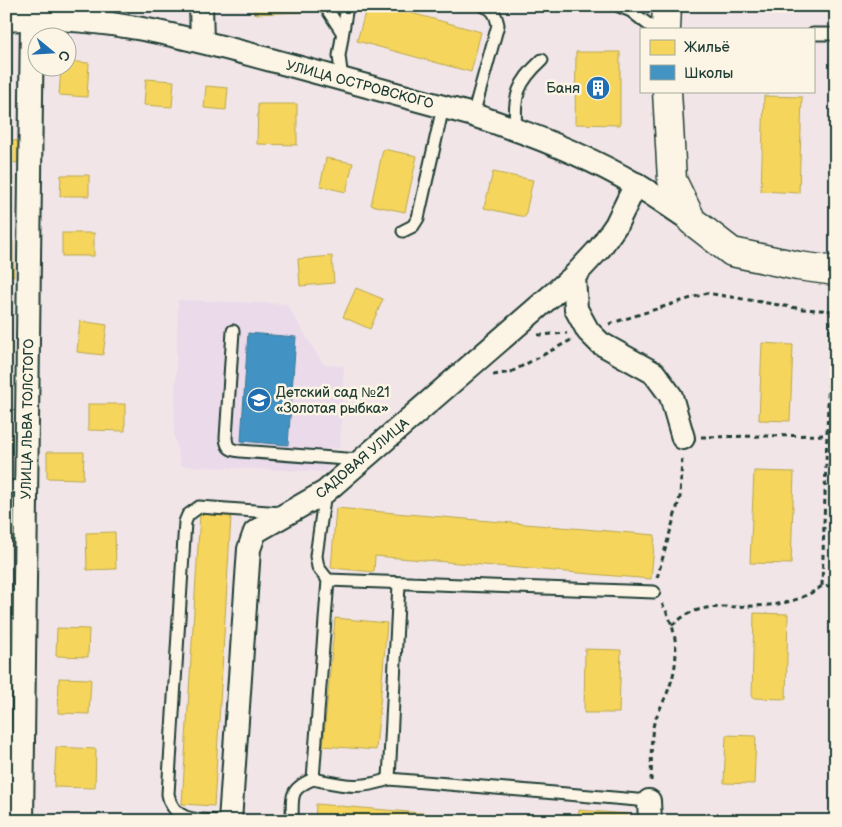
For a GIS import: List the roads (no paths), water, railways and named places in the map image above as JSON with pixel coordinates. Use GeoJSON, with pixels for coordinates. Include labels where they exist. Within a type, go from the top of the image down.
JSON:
{"type":"FeatureCollection","features":[{"type":"Feature","properties":{"kind":"street"},"geometry":{"type":"LineString","coordinates":[[201,6],[202,41]]}},
{"type":"Feature","properties":{"kind":"street"},"geometry":{"type":"LineString","coordinates":[[666,28],[667,6]]}},
{"type":"Feature","properties":{"kind":"street","name":"УЛИЦА ОСТРОВСКОГО"},"geometry":{"type":"LineString","coordinates":[[6,20],[32,18],[110,23],[145,28],[202,41],[473,115],[516,128],[590,159],[636,184],[692,222]]}},
{"type":"Feature","properties":{"kind":"street","name":"УЛИЦА ЛЬВА ТОЛСТОГО"},"geometry":{"type":"LineString","coordinates":[[22,821],[16,486],[32,18]]}},
{"type":"Feature","properties":{"kind":"street"},"geometry":{"type":"LineString","coordinates":[[667,92],[672,180],[692,222],[732,252],[798,266],[836,271]]}},
{"type":"Feature","properties":{"kind":"street","name":"САДОВАЯ УЛИЦА"},"geometry":{"type":"LineString","coordinates":[[230,821],[248,549],[255,532],[324,492],[574,276],[600,248],[616,225],[636,184]]}},
{"type":"Feature","properties":{"kind":"street"},"geometry":{"type":"LineString","coordinates":[[574,276],[576,309],[588,331],[600,343],[654,373],[671,396],[682,438]]}},
{"type":"Feature","properties":{"kind":"lane"},"geometry":{"type":"LineString","coordinates":[[325,6],[342,32]]}},
{"type":"Feature","properties":{"kind":"lane"},"geometry":{"type":"LineString","coordinates":[[342,79],[339,56],[347,6]]}},
{"type":"Feature","properties":{"kind":"lane"},"geometry":{"type":"LineString","coordinates":[[473,115],[498,24],[495,14],[490,8],[484,6]]}},
{"type":"Feature","properties":{"kind":"lane"},"geometry":{"type":"LineString","coordinates":[[619,6],[631,12],[653,28]]}},
{"type":"Feature","properties":{"kind":"lane"},"geometry":{"type":"LineString","coordinates":[[814,34],[836,34]]}},
{"type":"Feature","properties":{"kind":"lane"},"geometry":{"type":"LineString","coordinates":[[516,128],[514,109],[518,90],[528,73],[542,60]]}},
{"type":"Feature","properties":{"kind":"lane"},"geometry":{"type":"LineString","coordinates":[[403,231],[413,226],[418,218],[443,107]]}},
{"type":"Feature","properties":{"kind":"lane"},"geometry":{"type":"LineString","coordinates":[[234,331],[227,446],[232,451],[240,452],[361,460]]}},
{"type":"Feature","properties":{"kind":"lane"},"geometry":{"type":"LineString","coordinates":[[313,779],[328,580],[318,567],[316,556],[324,492]]}},
{"type":"Feature","properties":{"kind":"lane"},"geometry":{"type":"LineString","coordinates":[[230,821],[186,818],[177,814],[170,804],[168,794],[185,522],[188,515],[199,507],[289,513]]}},
{"type":"Feature","properties":{"kind":"lane"},"geometry":{"type":"LineString","coordinates":[[328,580],[654,592]]}},
{"type":"Feature","properties":{"kind":"lane"},"geometry":{"type":"LineString","coordinates":[[389,779],[398,584]]}},
{"type":"Feature","properties":{"kind":"lane"},"geometry":{"type":"LineString","coordinates":[[292,821],[294,793],[298,786],[313,779],[352,787],[378,783],[389,779],[649,811]]}},
{"type":"Feature","properties":{"kind":"place","name":"Баня"},"geometry":{"type":"Point","coordinates":[598,88]}},
{"type":"Feature","properties":{"kind":"place","name":"Детский сад №21 «Золотая рыбка»"},"geometry":{"type":"Point","coordinates":[259,400]}}]}
